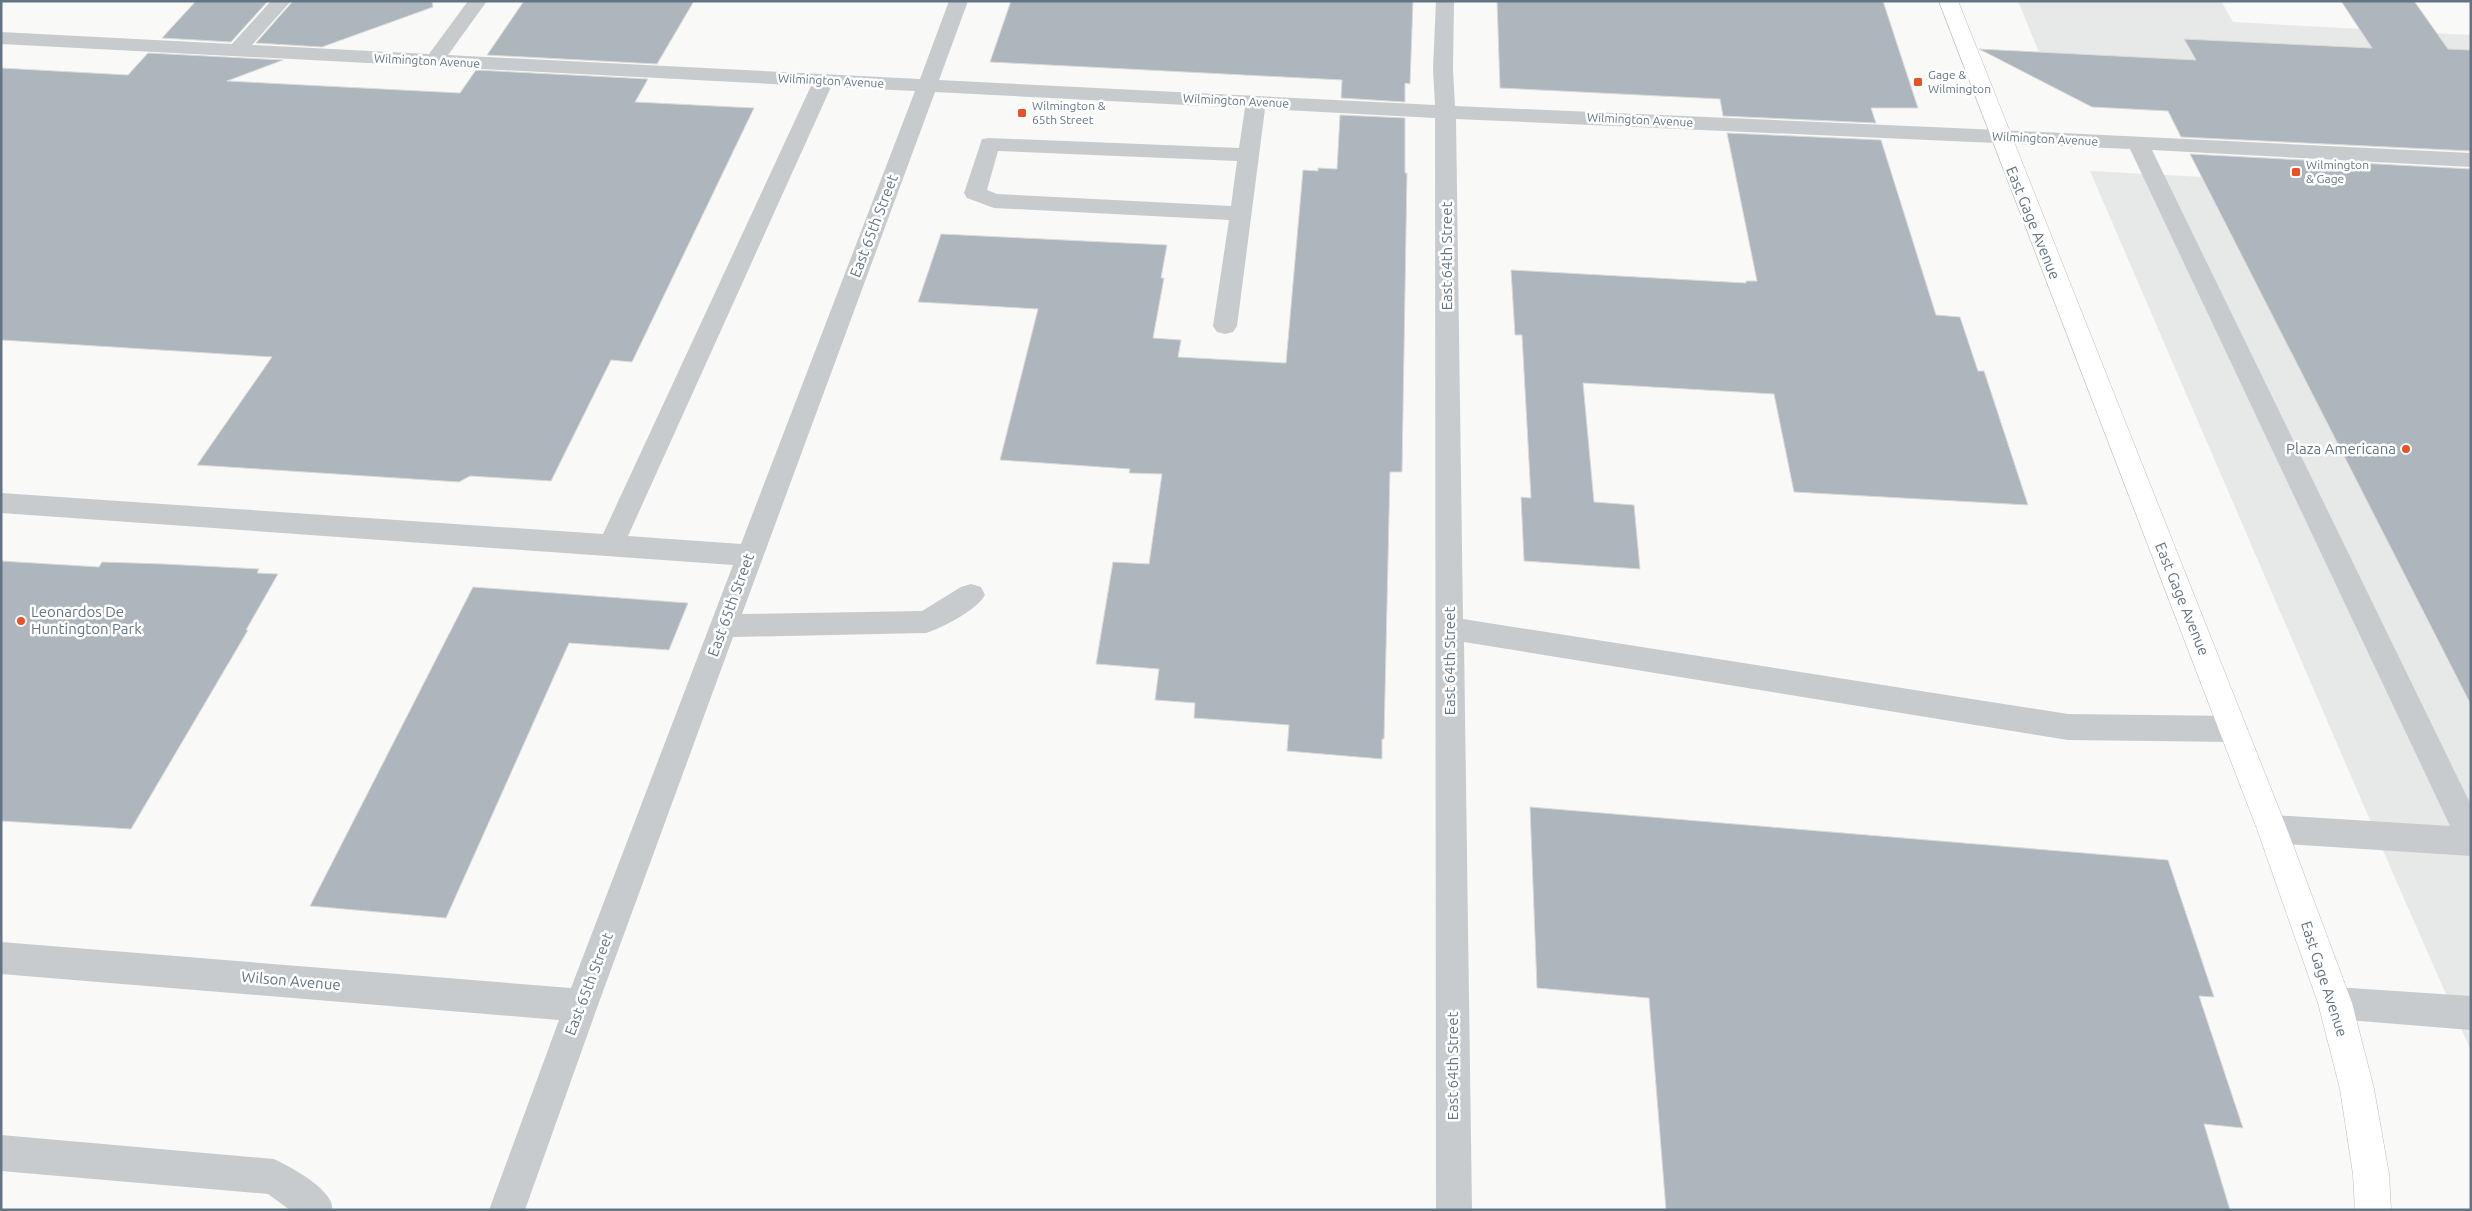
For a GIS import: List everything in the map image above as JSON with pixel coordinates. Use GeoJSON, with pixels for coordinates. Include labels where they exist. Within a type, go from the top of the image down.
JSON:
{"type":"FeatureCollection","features":[{"type":"Feature","properties":{"kind":"main road","name":"East Gage Avenue"},"geometry":{"type":"LineString","coordinates":[[1948,1],[1999,136],[2272,829],[2335,1003],[2357,1089],[2371,1174],[2373,1210]]}},
{"type":"Feature","properties":{"kind":"street"},"geometry":{"type":"LineString","coordinates":[[236,50],[282,1]]}},
{"type":"Feature","properties":{"kind":"street"},"geometry":{"type":"LineString","coordinates":[[434,61],[478,1]]}},
{"type":"Feature","properties":{"kind":"street","name":"East 65th Street"},"geometry":{"type":"LineString","coordinates":[[507,1210],[581,1005],[959,1]]}},
{"type":"Feature","properties":{"kind":"street","name":"East 64th Street"},"geometry":{"type":"LineString","coordinates":[[1445,1],[1443,69],[1450,628],[1454,1210]]}},
{"type":"Feature","properties":{"kind":"street","name":"Wilmington Avenue"},"geometry":{"type":"LineString","coordinates":[[1,38],[1445,112],[1999,136],[2471,160]]}},
{"type":"Feature","properties":{"kind":"street"},"geometry":{"type":"LineString","coordinates":[[610,545],[824,80]]}},
{"type":"Feature","properties":{"kind":"street"},"geometry":{"type":"LineString","coordinates":[[1225,326],[1256,102]]}},
{"type":"Feature","properties":{"kind":"street"},"geometry":{"type":"LineString","coordinates":[[2138,143],[2471,838]]}},
{"type":"Feature","properties":{"kind":"street"},"geometry":{"type":"LineString","coordinates":[[1241,214],[994,202],[975,193],[989,144],[1249,155]]}},
{"type":"Feature","properties":{"kind":"street"},"geometry":{"type":"LineString","coordinates":[[1,503],[750,555]]}},
{"type":"Feature","properties":{"kind":"street"},"geometry":{"type":"LineString","coordinates":[[724,626],[926,622],[972,595]]}},
{"type":"Feature","properties":{"kind":"street"},"geometry":{"type":"LineString","coordinates":[[1450,628],[2068,727],[2233,729]]}},
{"type":"Feature","properties":{"kind":"street"},"geometry":{"type":"LineString","coordinates":[[2272,829],[2471,842]]}},
{"type":"Feature","properties":{"kind":"street","name":"Wilson Avenue"},"geometry":{"type":"LineString","coordinates":[[1,958],[581,1005]]}},
{"type":"Feature","properties":{"kind":"street"},"geometry":{"type":"LineString","coordinates":[[2335,1003],[2471,1013]]}},
{"type":"Feature","properties":{"kind":"street"},"geometry":{"type":"LineString","coordinates":[[1,1153],[274,1177],[315,1206],[314,1210]]}},
{"type":"Feature","properties":{"kind":"shaded area"},"geometry":{"type":"Polygon","coordinates":[[[2018,1],[2221,1],[2233,22],[2471,35],[2471,126],[2092,107],[2053,87],[2018,1]]]}},
{"type":"Feature","properties":{"kind":"shaded area"},"geometry":{"type":"Polygon","coordinates":[[[2090,171],[2471,191],[2471,1051],[2398,885],[2090,171]]]}},
{"type":"Feature","properties":{"kind":"building"},"geometry":{"type":"Polygon","coordinates":[[[196,1],[268,1],[231,42],[162,38],[196,1]]]}},
{"type":"Feature","properties":{"kind":"building"},"geometry":{"type":"Polygon","coordinates":[[[293,1],[432,1],[433,7],[322,47],[256,43],[293,1]]]}},
{"type":"Feature","properties":{"kind":"building"},"geometry":{"type":"Polygon","coordinates":[[[524,1],[694,1],[657,64],[487,55],[524,1]]]}},
{"type":"Feature","properties":{"kind":"building"},"geometry":{"type":"Polygon","coordinates":[[[1011,1],[1413,1],[1410,84],[1405,83],[1405,102],[1341,98],[1342,80],[990,62],[1011,1]]]}},
{"type":"Feature","properties":{"kind":"building"},"geometry":{"type":"Polygon","coordinates":[[[1497,1],[1883,1],[1918,108],[1871,108],[1876,123],[1723,116],[1720,99],[1500,88],[1497,1]]]}},
{"type":"Feature","properties":{"kind":"building"},"geometry":{"type":"Polygon","coordinates":[[[2341,1],[2414,1],[2448,49],[2471,50],[2471,151],[2181,137],[2168,111],[2092,107],[1979,49],[2196,60],[2184,39],[2372,48],[2341,1]]]}},
{"type":"Feature","properties":{"kind":"building"},"geometry":{"type":"Polygon","coordinates":[[[148,53],[283,60],[227,81],[460,93],[476,70],[648,79],[635,102],[754,108],[632,362],[611,360],[551,481],[470,476],[459,482],[197,465],[272,357],[1,340],[1,68],[128,75],[148,53]]]}},
{"type":"Feature","properties":{"kind":"building"},"geometry":{"type":"Polygon","coordinates":[[[1340,115],[1405,118],[1405,173],[1407,173],[1402,472],[1390,472],[1382,759],[1287,751],[1289,725],[1194,718],[1195,703],[1155,700],[1159,669],[1096,664],[1113,562],[1149,564],[1162,474],[1129,473],[1130,469],[1000,460],[1038,309],[918,302],[941,234],[1167,245],[1161,278],[1164,278],[1153,338],[1181,340],[1178,357],[1286,363],[1303,170],[1318,171],[1318,168],[1337,169],[1340,115]]]}},
{"type":"Feature","properties":{"kind":"building"},"geometry":{"type":"Polygon","coordinates":[[[1727,133],[1881,140],[1936,315],[1960,317],[1978,371],[1984,371],[2028,505],[1794,492],[1774,394],[1583,383],[1594,502],[1634,505],[1640,569],[1524,561],[1521,497],[1531,498],[1522,335],[1515,335],[1511,270],[1746,283],[1746,281],[1757,281],[1727,133]]]}},
{"type":"Feature","properties":{"kind":"building","name":"Plaza Americana"},"geometry":{"type":"Polygon","coordinates":[[[2190,154],[2471,169],[2471,705],[2190,154]]]}},
{"type":"Feature","properties":{"kind":"building"},"geometry":{"type":"Polygon","coordinates":[[[1,561],[99,567],[102,562],[164,564],[259,569],[257,573],[278,574],[246,630],[248,630],[131,829],[1,821],[1,561]]]}},
{"type":"Feature","properties":{"kind":"building"},"geometry":{"type":"Polygon","coordinates":[[[473,587],[688,603],[669,650],[569,643],[446,918],[310,906],[473,587]]]}},
{"type":"Feature","properties":{"kind":"building"},"geometry":{"type":"Polygon","coordinates":[[[1530,807],[2168,860],[2214,997],[2199,996],[2243,1128],[2204,1124],[2230,1210],[1666,1210],[1649,998],[1537,988],[1530,807]]]}},
{"type":"Feature","properties":{"kind":"place","name":"Gage & Wilmington"},"geometry":{"type":"Point","coordinates":[1918,82]}},
{"type":"Feature","properties":{"kind":"place","name":"Wilmington & 65th Street"},"geometry":{"type":"Point","coordinates":[1022,113]}},
{"type":"Feature","properties":{"kind":"place","name":"Wilmington & Gage"},"geometry":{"type":"Point","coordinates":[2296,172]}},
{"type":"Feature","properties":{"kind":"place","name":"Plaza Americana"},"geometry":{"type":"Point","coordinates":[2406,449]}},
{"type":"Feature","properties":{"kind":"place","name":"Leonardos De Huntington Park"},"geometry":{"type":"Point","coordinates":[21,621]}}]}
